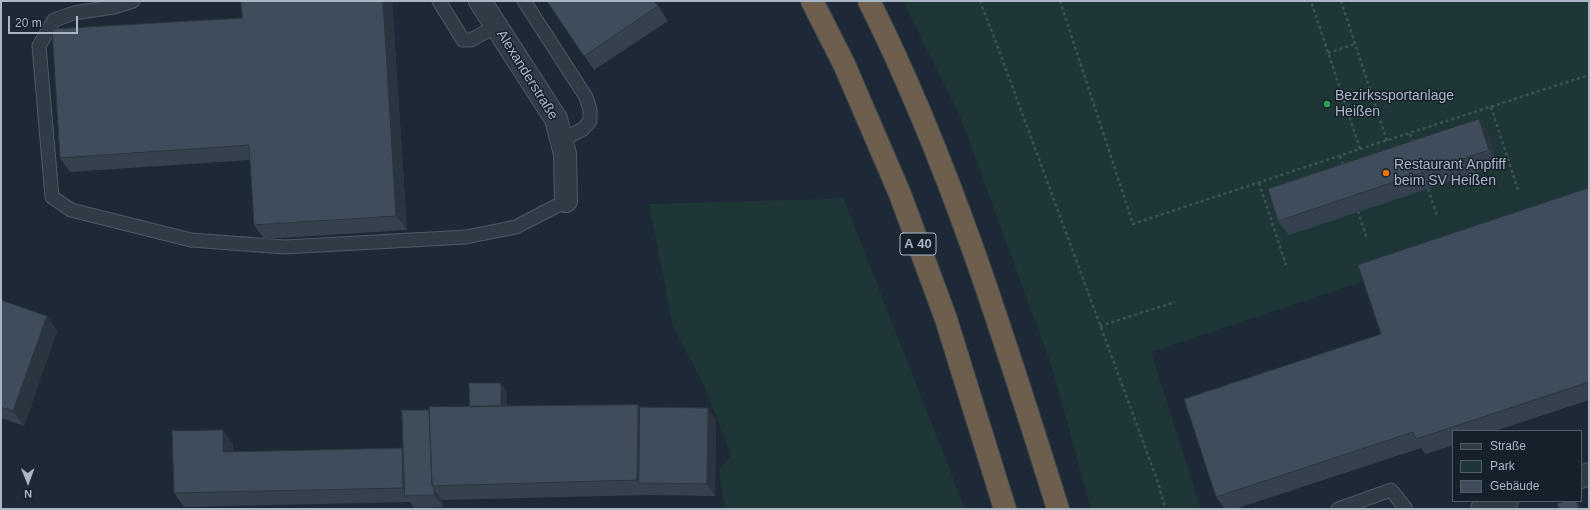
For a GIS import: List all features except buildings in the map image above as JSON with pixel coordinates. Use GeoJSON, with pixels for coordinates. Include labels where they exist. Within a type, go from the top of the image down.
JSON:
{"type":"FeatureCollection","features":[{"type":"Feature","properties":{"kind":"highway","name":"A 40"},"geometry":{"type":"LineString","coordinates":[[812,1],[844,64],[900,194],[946,319],[1005,509]]}},
{"type":"Feature","properties":{"kind":"highway"},"geometry":{"type":"LineString","coordinates":[[869,1],[889,41],[948,181],[1015,371],[1058,509]]}},
{"type":"Feature","properties":{"kind":"street","name":"Alexanderstraße"},"geometry":{"type":"LineString","coordinates":[[480,1],[556,119],[565,154],[566,200]]}},
{"type":"Feature","properties":{"kind":"street"},"geometry":{"type":"LineString","coordinates":[[1482,509],[1504,502]]}},
{"type":"Feature","properties":{"kind":"lane"},"geometry":{"type":"LineString","coordinates":[[134,1],[114,7],[74,13],[54,20],[39,46],[52,197],[71,210],[191,240],[285,247],[466,237],[516,227],[566,200]]}},
{"type":"Feature","properties":{"kind":"lane"},"geometry":{"type":"LineString","coordinates":[[438,1],[463,40],[471,40],[496,26]]}},
{"type":"Feature","properties":{"kind":"lane"},"geometry":{"type":"LineString","coordinates":[[524,1],[586,97],[590,110],[590,121],[583,129],[562,140]]}},
{"type":"Feature","properties":{"kind":"lane"},"geometry":{"type":"LineString","coordinates":[[1338,509],[1391,490],[1406,509]]}},
{"type":"Feature","properties":{"kind":"path"},"geometry":{"type":"LineString","coordinates":[[980,1],[1159,485],[1165,509]]}},
{"type":"Feature","properties":{"kind":"path"},"geometry":{"type":"LineString","coordinates":[[1060,1],[1133,224],[1589,75]]}},
{"type":"Feature","properties":{"kind":"path"},"geometry":{"type":"LineString","coordinates":[[1312,1],[1360,150]]}},
{"type":"Feature","properties":{"kind":"path"},"geometry":{"type":"LineString","coordinates":[[1341,1],[1387,141]]}},
{"type":"Feature","properties":{"kind":"path"},"geometry":{"type":"LineString","coordinates":[[1328,53],[1355,44]]}},
{"type":"Feature","properties":{"kind":"path"},"geometry":{"type":"LineString","coordinates":[[1491,107],[1518,190]]}},
{"type":"Feature","properties":{"kind":"path"},"geometry":{"type":"LineString","coordinates":[[1410,134],[1414,145]]}},
{"type":"Feature","properties":{"kind":"path"},"geometry":{"type":"LineString","coordinates":[[1340,156],[1344,168]]}},
{"type":"Feature","properties":{"kind":"path"},"geometry":{"type":"LineString","coordinates":[[1259,183],[1286,265]]}},
{"type":"Feature","properties":{"kind":"path"},"geometry":{"type":"LineString","coordinates":[[1428,189],[1437,216]]}},
{"type":"Feature","properties":{"kind":"path"},"geometry":{"type":"LineString","coordinates":[[1358,212],[1367,239]]}},
{"type":"Feature","properties":{"kind":"path"},"geometry":{"type":"LineString","coordinates":[[1100,326],[1175,302]]}},
{"type":"Feature","properties":{"kind":"green space","name":"Bezirkssportanlage Heißen"},"geometry":{"type":"Polygon","coordinates":[[[903,1],[1589,1],[1589,206],[1151,352],[1201,509],[1091,509],[1053,370],[960,116],[903,1]]]}},
{"type":"Feature","properties":{"kind":"green space"},"geometry":{"type":"Polygon","coordinates":[[[843,197],[965,509],[725,509],[719,470],[731,455],[705,388],[673,326],[649,204],[827,199],[843,197]]]}},
{"type":"Feature","properties":{"kind":"place","name":"Bezirkssportanlage Heißen"},"geometry":{"type":"Point","coordinates":[1327,104]}},
{"type":"Feature","properties":{"kind":"place","name":"Restaurant Anpfiff beim SV Heißen"},"geometry":{"type":"Point","coordinates":[1386,173]}}]}
